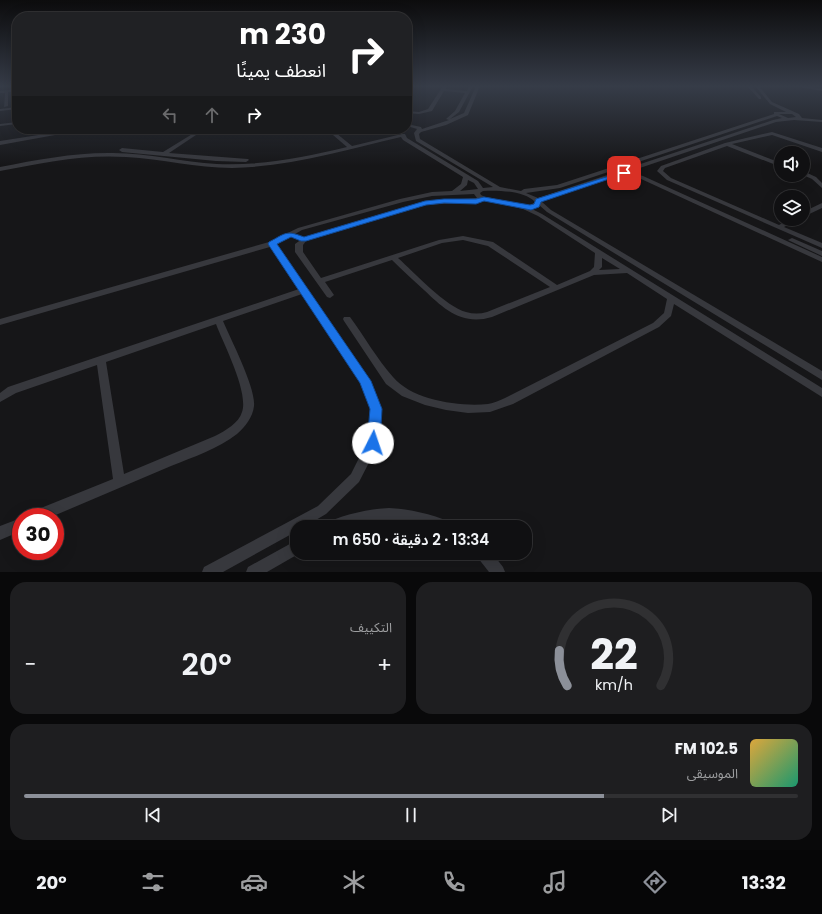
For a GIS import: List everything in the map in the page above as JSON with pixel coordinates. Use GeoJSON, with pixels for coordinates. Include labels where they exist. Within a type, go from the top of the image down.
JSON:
{"type":"FeatureCollection","features":[{"type":"Feature","properties":{"kind":"street"},"geometry":{"type":"LineString","coordinates":[[412,132],[439,122],[456,113]]}},
{"type":"Feature","properties":{"kind":"street"},"geometry":{"type":"LineString","coordinates":[[412,128],[417,130],[444,124],[467,113]]}},
{"type":"Feature","properties":{"kind":"street"},"geometry":{"type":"LineString","coordinates":[[512,192],[558,187],[777,114],[792,113],[796,117]]}},
{"type":"Feature","properties":{"kind":"street"},"geometry":{"type":"LineString","coordinates":[[777,114],[788,118]]}},
{"type":"Feature","properties":{"kind":"street"},"geometry":{"type":"LineString","coordinates":[[402,135],[405,139],[478,184],[478,196],[484,199],[523,207],[534,207],[538,201],[788,118],[796,117],[822,120]]}},
{"type":"Feature","properties":{"kind":"street"},"geometry":{"type":"LineString","coordinates":[[0,126],[12,124]]}},
{"type":"Feature","properties":{"kind":"street"},"geometry":{"type":"LineString","coordinates":[[755,128],[822,150]]}},
{"type":"Feature","properties":{"kind":"street"},"geometry":{"type":"LineString","coordinates":[[417,130],[418,140],[501,190]]}},
{"type":"Feature","properties":{"kind":"street"},"geometry":{"type":"LineString","coordinates":[[772,133],[726,144],[663,167],[661,173],[669,179],[822,246]]}},
{"type":"Feature","properties":{"kind":"street"},"geometry":{"type":"LineString","coordinates":[[0,143],[44,134]]}},
{"type":"Feature","properties":{"kind":"street"},"geometry":{"type":"LineString","coordinates":[[164,154],[195,134]]}},
{"type":"Feature","properties":{"kind":"street"},"geometry":{"type":"LineString","coordinates":[[334,134],[350,147]]}},
{"type":"Feature","properties":{"kind":"street"},"geometry":{"type":"LineString","coordinates":[[0,165],[96,150],[134,150],[216,159],[252,160],[289,155],[377,134]]}},
{"type":"Feature","properties":{"kind":"street"},"geometry":{"type":"LineString","coordinates":[[0,169],[63,158],[97,155],[127,156],[211,166],[252,165],[294,160],[405,134]]}},
{"type":"Feature","properties":{"kind":"street"},"geometry":{"type":"LineString","coordinates":[[726,144],[774,162]]}},
{"type":"Feature","properties":{"kind":"street"},"geometry":{"type":"LineString","coordinates":[[637,169],[643,176]]}},
{"type":"Feature","properties":{"kind":"street"},"geometry":{"type":"LineString","coordinates":[[624,173],[643,176],[819,255],[822,260]]}},
{"type":"Feature","properties":{"kind":"street"},"geometry":{"type":"LineString","coordinates":[[454,193],[464,185],[466,176]]}},
{"type":"Feature","properties":{"kind":"street"},"geometry":{"type":"LineString","coordinates":[[810,176],[822,186]]}},
{"type":"Feature","properties":{"kind":"street"},"geometry":{"type":"LineString","coordinates":[[0,322],[272,244],[308,226],[402,200],[432,194],[454,193],[491,188],[530,195],[549,211],[822,376]]}},
{"type":"Feature","properties":{"kind":"street"},"geometry":{"type":"LineString","coordinates":[[330,295],[298,249],[299,244],[304,240],[416,205],[444,201],[476,201],[484,199]]}},
{"type":"Feature","properties":{"kind":"street"},"geometry":{"type":"LineString","coordinates":[[810,211],[822,204]]}},
{"type":"Feature","properties":{"kind":"street"},"geometry":{"type":"LineString","coordinates":[[523,207],[540,215],[822,393]]}},
{"type":"Feature","properties":{"kind":"street"},"geometry":{"type":"LineString","coordinates":[[290,234],[304,240]]}},
{"type":"Feature","properties":{"kind":"street"},"geometry":{"type":"LineString","coordinates":[[319,281],[392,256],[447,240],[473,239],[490,244],[499,249],[556,288]]}},
{"type":"Feature","properties":{"kind":"street"},"geometry":{"type":"LineString","coordinates":[[209,572],[322,510],[355,478],[373,443],[376,409],[365,381],[305,290],[272,244]]}},
{"type":"Feature","properties":{"kind":"street"},"geometry":{"type":"LineString","coordinates":[[593,273],[598,267],[599,253]]}},
{"type":"Feature","properties":{"kind":"street"},"geometry":{"type":"LineString","coordinates":[[392,256],[445,305],[457,313],[471,317],[489,316],[593,273],[628,271]]}},
{"type":"Feature","properties":{"kind":"street"},"geometry":{"type":"LineString","coordinates":[[0,398],[12,390],[218,321],[305,290]]}},
{"type":"Feature","properties":{"kind":"street"},"geometry":{"type":"LineString","coordinates":[[347,319],[390,381],[406,393],[425,401],[446,406],[490,408],[509,401],[656,325],[668,314],[671,297]]}},
{"type":"Feature","properties":{"kind":"street"},"geometry":{"type":"LineString","coordinates":[[57,508],[226,437],[242,422],[249,406],[246,391],[218,321]]}},
{"type":"Feature","properties":{"kind":"street"},"geometry":{"type":"LineString","coordinates":[[101,359],[119,481]]}},
{"type":"Feature","properties":{"kind":"street"},"geometry":{"type":"LineString","coordinates":[[352,520],[361,517],[391,514],[421,517],[428,520]]}},
{"type":"Feature","properties":{"kind":"street"},"geometry":{"type":"LineString","coordinates":[[0,533],[12,528]]}},
{"type":"Feature","properties":{"kind":"street"},"geometry":{"type":"LineString","coordinates":[[253,572],[290,551]]}},
{"type":"Feature","properties":{"kind":"street"},"geometry":{"type":"LineString","coordinates":[[489,560],[498,572]]}},
{"type":"Feature","properties":{"kind":"route"},"geometry":{"type":"LineString","coordinates":[[373,443],[376,409],[365,381],[297,278],[272,244],[290,234],[304,240],[320,233],[425,203],[454,200],[476,201],[484,199],[527,208],[534,207],[538,204],[538,200],[624,173]]}}]}
